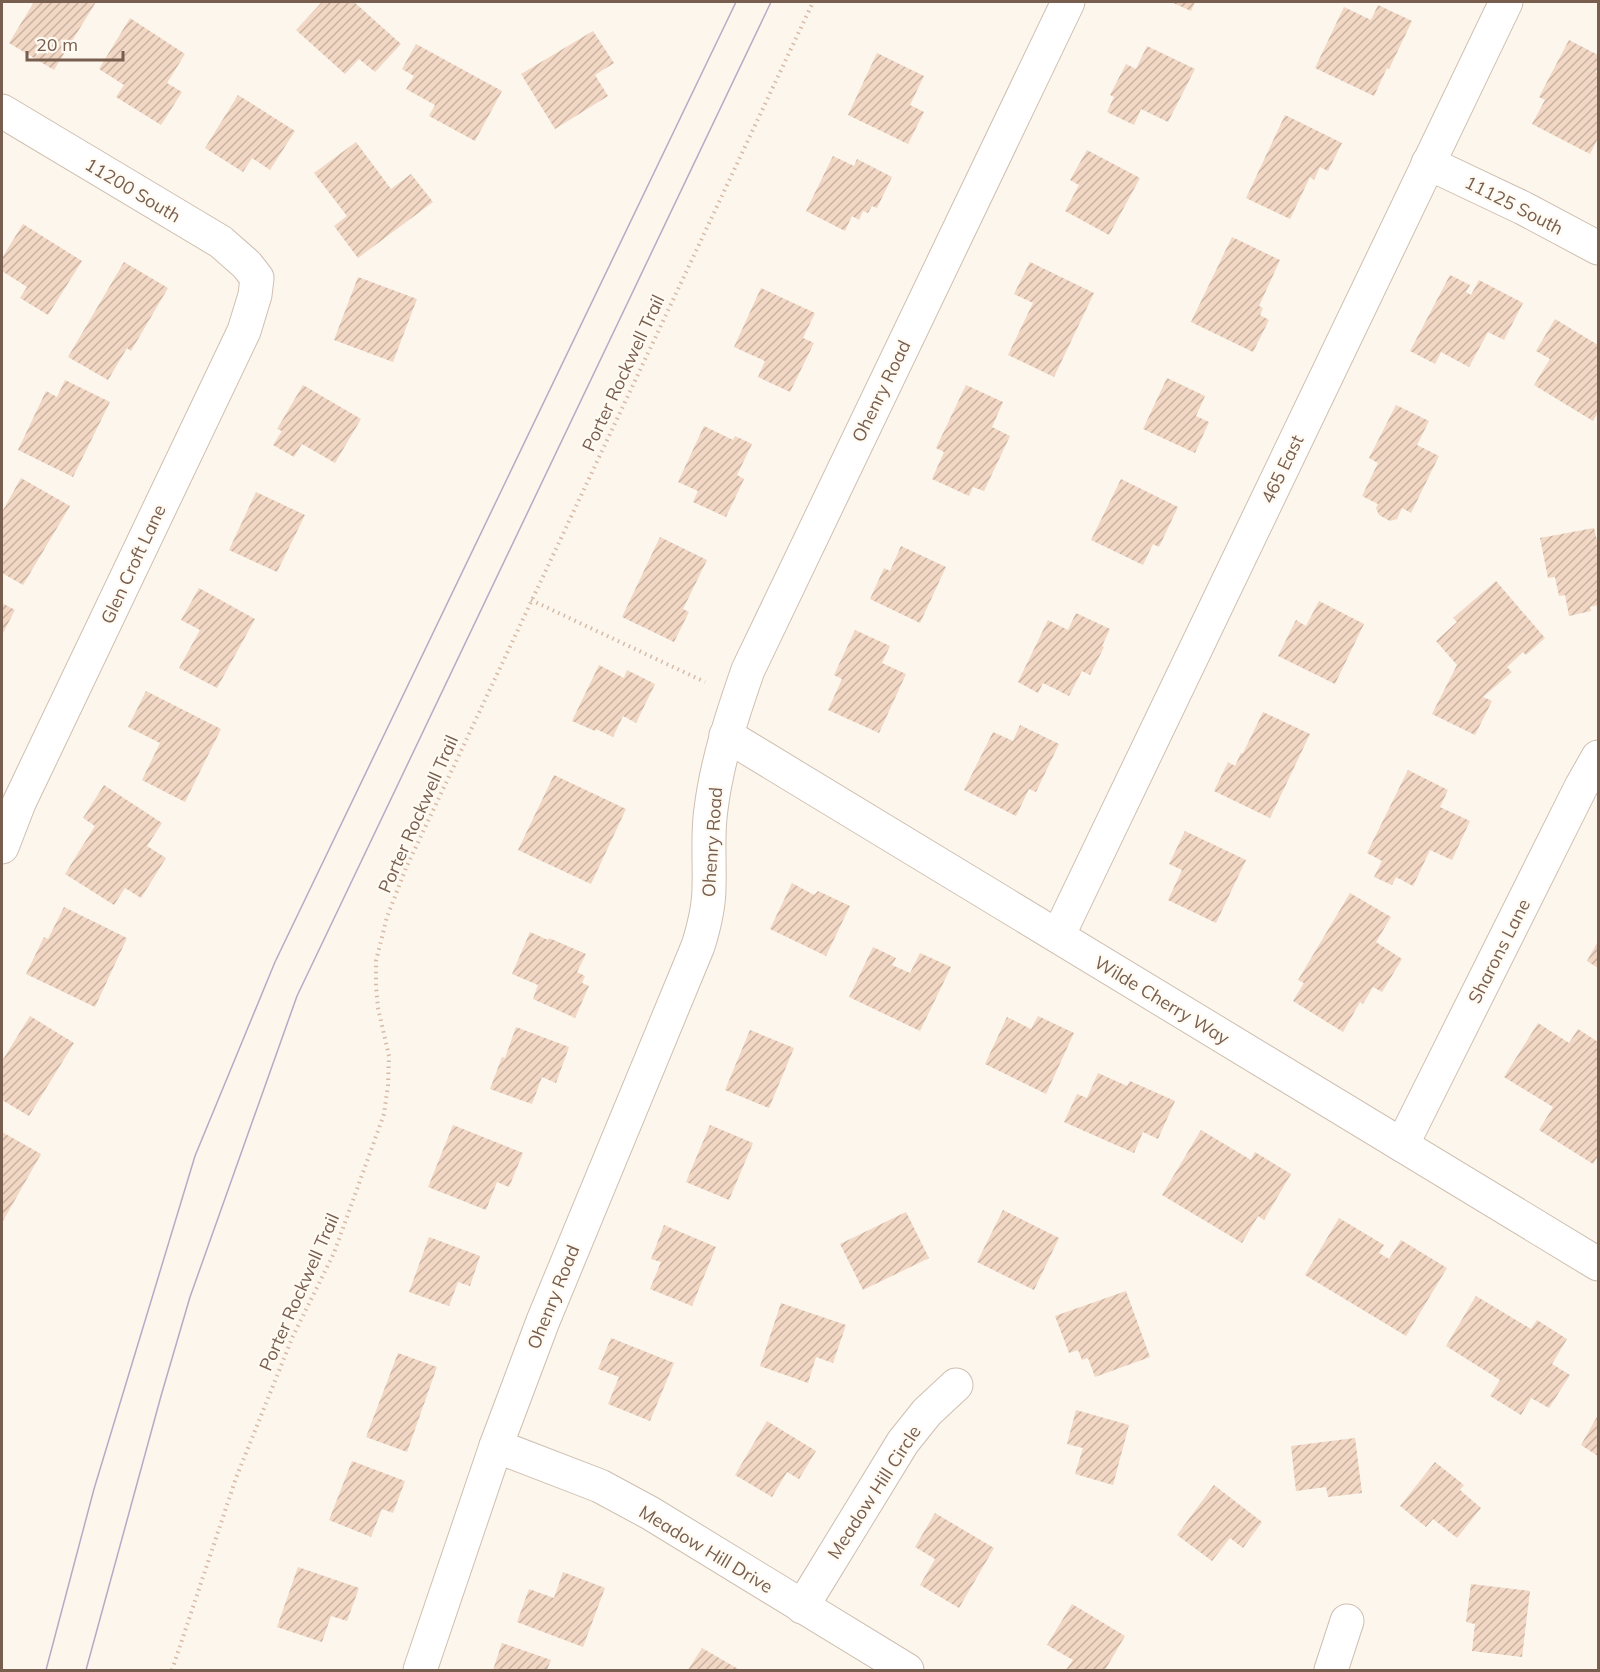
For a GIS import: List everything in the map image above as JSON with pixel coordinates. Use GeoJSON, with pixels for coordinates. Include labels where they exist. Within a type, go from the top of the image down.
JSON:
{"type":"FeatureCollection","features":[{"type":"Feature","properties":{"kind":"street","name":"Ohenry Road"},"geometry":{"type":"LineString","coordinates":[[420,1671],[496,1446],[551,1300],[698,946],[707,907],[710,810],[726,735],[748,670],[1068,2]]}},
{"type":"Feature","properties":{"kind":"street","name":"465 East"},"geometry":{"type":"LineString","coordinates":[[1058,936],[1506,2]]}},
{"type":"Feature","properties":{"kind":"street","name":"11200 South"},"geometry":{"type":"LineString","coordinates":[[2,111],[221,242],[247,265],[257,278]]}},
{"type":"Feature","properties":{"kind":"street","name":"11125 South"},"geometry":{"type":"LineString","coordinates":[[1428,163],[1523,208],[1599,248]]}},
{"type":"Feature","properties":{"kind":"street","name":"Glen Croft Lane"},"geometry":{"type":"LineString","coordinates":[[2,847],[19,803],[244,331],[255,295],[257,278]]}},
{"type":"Feature","properties":{"kind":"street","name":"Wilde Cherry Way"},"geometry":{"type":"LineString","coordinates":[[726,735],[1599,1264]]}},
{"type":"Feature","properties":{"kind":"street","name":"Sharons Lane"},"geometry":{"type":"LineString","coordinates":[[1402,1145],[1581,787],[1599,757]]}},
{"type":"Feature","properties":{"kind":"street","name":"Meadow Hill Circle"},"geometry":{"type":"LineString","coordinates":[[802,1607],[903,1442],[927,1412],[956,1386]]}},
{"type":"Feature","properties":{"kind":"street","name":"Meadow Hill Drive"},"geometry":{"type":"LineString","coordinates":[[496,1446],[600,1486],[650,1513],[907,1671]]}},
{"type":"Feature","properties":{"kind":"street"},"geometry":{"type":"LineString","coordinates":[[1331,1671],[1347,1621]]}},
{"type":"Feature","properties":{"kind":"path","name":"Porter Rockwell Trail"},"geometry":{"type":"LineString","coordinates":[[172,1671],[236,1478],[292,1336],[334,1253],[384,1114],[388,1085],[388,1056],[378,1008],[376,961],[387,917],[406,868],[813,2]]}},
{"type":"Feature","properties":{"kind":"path"},"geometry":{"type":"LineString","coordinates":[[531,600],[705,682]]}},
{"type":"Feature","properties":{"kind":"building"},"geometry":{"type":"Polygon","coordinates":[[[34,2],[96,2],[54,70],[9,43],[34,2]]]}},
{"type":"Feature","properties":{"kind":"building"},"geometry":{"type":"Polygon","coordinates":[[[322,2],[354,2],[401,44],[375,72],[359,59],[345,74],[296,30],[322,2]]]}},
{"type":"Feature","properties":{"kind":"building"},"geometry":{"type":"Polygon","coordinates":[[[1171,2],[1195,2],[1191,11],[1171,2]]]}},
{"type":"Feature","properties":{"kind":"building"},"geometry":{"type":"Polygon","coordinates":[[[1378,5],[1412,21],[1374,96],[1315,68],[1344,7],[1371,20],[1378,5]]]}},
{"type":"Feature","properties":{"kind":"building"},"geometry":{"type":"Polygon","coordinates":[[[130,18],[185,54],[167,83],[182,92],[161,125],[116,97],[124,85],[99,69],[130,18]]]}},
{"type":"Feature","properties":{"kind":"building"},"geometry":{"type":"Polygon","coordinates":[[[593,31],[614,63],[595,75],[608,96],[555,129],[521,74],[593,31]]]}},
{"type":"Feature","properties":{"kind":"building"},"geometry":{"type":"Polygon","coordinates":[[[1569,40],[1598,55],[1596,72],[1598,74],[1598,138],[1590,154],[1532,124],[1545,100],[1539,97],[1569,40]]]}},
{"type":"Feature","properties":{"kind":"building"},"geometry":{"type":"Polygon","coordinates":[[[416,44],[502,91],[475,141],[429,116],[435,105],[406,89],[414,76],[402,69],[416,44]]]}},
{"type":"Feature","properties":{"kind":"building"},"geometry":{"type":"Polygon","coordinates":[[[1147,46],[1195,69],[1168,122],[1141,109],[1134,125],[1107,112],[1114,97],[1110,95],[1126,64],[1136,69],[1147,46]]]}},
{"type":"Feature","properties":{"kind":"building"},"geometry":{"type":"Polygon","coordinates":[[[877,53],[924,76],[910,105],[924,112],[908,144],[848,115],[877,53]]]}},
{"type":"Feature","properties":{"kind":"building"},"geometry":{"type":"Polygon","coordinates":[[[238,95],[295,131],[270,170],[252,158],[243,172],[205,148],[238,95]]]}},
{"type":"Feature","properties":{"kind":"building"},"geometry":{"type":"Polygon","coordinates":[[[1285,115],[1342,143],[1328,171],[1320,167],[1314,180],[1310,177],[1290,219],[1246,198],[1285,115]]]}},
{"type":"Feature","properties":{"kind":"building"},"geometry":{"type":"Polygon","coordinates":[[[356,142],[391,189],[411,174],[433,202],[358,258],[334,226],[347,216],[314,173],[356,142]]]}},
{"type":"Feature","properties":{"kind":"building"},"geometry":{"type":"Polygon","coordinates":[[[1087,150],[1140,178],[1109,235],[1065,211],[1079,185],[1070,180],[1087,150]]]}},
{"type":"Feature","properties":{"kind":"building"},"geometry":{"type":"Polygon","coordinates":[[[833,156],[854,166],[857,159],[892,177],[877,208],[872,206],[868,213],[863,211],[859,220],[852,216],[845,231],[806,211],[833,156]]]}},
{"type":"Feature","properties":{"kind":"building"},"geometry":{"type":"Polygon","coordinates":[[[23,224],[82,261],[48,315],[20,298],[27,287],[2,271],[2,258],[23,224]]]}},
{"type":"Feature","properties":{"kind":"building"},"geometry":{"type":"Polygon","coordinates":[[[1232,237],[1280,260],[1259,306],[1263,308],[1260,315],[1269,320],[1253,352],[1191,322],[1232,237]]]}},
{"type":"Feature","properties":{"kind":"building"},"geometry":{"type":"Polygon","coordinates":[[[124,262],[168,288],[131,351],[127,348],[108,380],[68,357],[124,262]]]}},
{"type":"Feature","properties":{"kind":"building"},"geometry":{"type":"Polygon","coordinates":[[[1030,262],[1094,293],[1054,377],[1008,355],[1033,303],[1014,294],[1030,262]]]}},
{"type":"Feature","properties":{"kind":"building"},"geometry":{"type":"Polygon","coordinates":[[[1450,275],[1470,285],[1466,292],[1471,295],[1479,280],[1523,303],[1504,340],[1488,332],[1469,367],[1441,352],[1435,364],[1410,351],[1450,275]]]}},
{"type":"Feature","properties":{"kind":"building"},"geometry":{"type":"Polygon","coordinates":[[[358,277],[417,299],[393,362],[334,340],[358,277]]]}},
{"type":"Feature","properties":{"kind":"building"},"geometry":{"type":"Polygon","coordinates":[[[761,288],[815,313],[803,338],[814,343],[790,392],[758,377],[765,361],[734,347],[761,288]]]}},
{"type":"Feature","properties":{"kind":"building"},"geometry":{"type":"Polygon","coordinates":[[[1555,319],[1598,345],[1598,412],[1593,421],[1534,385],[1550,359],[1536,351],[1555,319]]]}},
{"type":"Feature","properties":{"kind":"building"},"geometry":{"type":"Polygon","coordinates":[[[1167,378],[1205,396],[1196,416],[1209,422],[1195,453],[1143,429],[1167,378]]]}},
{"type":"Feature","properties":{"kind":"building"},"geometry":{"type":"Polygon","coordinates":[[[65,380],[110,402],[73,477],[18,450],[46,391],[57,397],[65,380]]]}},
{"type":"Feature","properties":{"kind":"building"},"geometry":{"type":"Polygon","coordinates":[[[303,385],[361,419],[335,463],[302,444],[294,457],[273,445],[282,431],[277,429],[303,385]]]}},
{"type":"Feature","properties":{"kind":"building"},"geometry":{"type":"Polygon","coordinates":[[[966,385],[1003,402],[992,427],[1010,436],[984,491],[973,487],[969,496],[932,479],[944,452],[936,448],[966,385]]]}},
{"type":"Feature","properties":{"kind":"building"},"geometry":{"type":"Polygon","coordinates":[[[1396,405],[1429,421],[1417,445],[1439,456],[1411,513],[1402,508],[1397,519],[1390,521],[1379,515],[1376,508],[1378,504],[1362,496],[1378,463],[1369,458],[1396,405]]]}},
{"type":"Feature","properties":{"kind":"building"},"geometry":{"type":"Polygon","coordinates":[[[704,426],[733,440],[735,436],[752,444],[737,475],[744,479],[726,517],[693,502],[698,491],[678,482],[704,426]]]}},
{"type":"Feature","properties":{"kind":"building"},"geometry":{"type":"Polygon","coordinates":[[[21,478],[70,506],[23,585],[2,573],[2,512],[21,478]]]}},
{"type":"Feature","properties":{"kind":"building"},"geometry":{"type":"Polygon","coordinates":[[[1121,479],[1178,507],[1159,547],[1153,544],[1143,565],[1091,540],[1121,479]]]}},
{"type":"Feature","properties":{"kind":"building"},"geometry":{"type":"Polygon","coordinates":[[[256,492],[305,515],[277,572],[229,550],[256,492]]]}},
{"type":"Feature","properties":{"kind":"building"},"geometry":{"type":"Polygon","coordinates":[[[1594,528],[1598,545],[1598,605],[1590,607],[1591,611],[1569,616],[1565,595],[1559,596],[1555,577],[1548,578],[1540,538],[1594,528]]]}},
{"type":"Feature","properties":{"kind":"building"},"geometry":{"type":"Polygon","coordinates":[[[660,537],[707,560],[683,609],[689,612],[674,642],[622,617],[660,537]]]}},
{"type":"Feature","properties":{"kind":"building"},"geometry":{"type":"Polygon","coordinates":[[[901,546],[946,567],[920,623],[870,599],[884,568],[890,571],[901,546]]]}},
{"type":"Feature","properties":{"kind":"building"},"geometry":{"type":"Polygon","coordinates":[[[1496,581],[1545,638],[1526,655],[1523,652],[1507,667],[1512,672],[1483,697],[1492,701],[1475,735],[1432,714],[1457,665],[1436,641],[1457,622],[1453,618],[1496,581]]]}},
{"type":"Feature","properties":{"kind":"building"},"geometry":{"type":"Polygon","coordinates":[[[199,588],[255,619],[217,688],[179,668],[200,630],[181,620],[199,588]]]}},
{"type":"Feature","properties":{"kind":"building"},"geometry":{"type":"Polygon","coordinates":[[[1319,601],[1364,624],[1335,684],[1278,656],[1296,620],[1306,626],[1319,601]]]}},
{"type":"Feature","properties":{"kind":"building"},"geometry":{"type":"Polygon","coordinates":[[[2,603],[15,610],[2,635],[2,603]]]}},
{"type":"Feature","properties":{"kind":"building"},"geometry":{"type":"Polygon","coordinates":[[[1076,613],[1110,629],[1090,675],[1082,671],[1069,696],[1043,683],[1038,693],[1018,682],[1048,620],[1068,630],[1076,613]]]}},
{"type":"Feature","properties":{"kind":"building"},"geometry":{"type":"Polygon","coordinates":[[[855,630],[890,646],[882,663],[906,674],[879,733],[828,710],[842,679],[834,675],[855,630]]]}},
{"type":"Feature","properties":{"kind":"building"},"geometry":{"type":"Polygon","coordinates":[[[599,665],[624,678],[627,670],[655,684],[636,723],[623,716],[613,737],[572,721],[599,665]]]}},
{"type":"Feature","properties":{"kind":"building"},"geometry":{"type":"Polygon","coordinates":[[[146,691],[221,729],[185,802],[142,780],[160,743],[128,727],[146,691]]]}},
{"type":"Feature","properties":{"kind":"building"},"geometry":{"type":"Polygon","coordinates":[[[1263,712],[1310,734],[1270,818],[1214,791],[1228,762],[1235,766],[1263,712]]]}},
{"type":"Feature","properties":{"kind":"building"},"geometry":{"type":"Polygon","coordinates":[[[1020,725],[1059,744],[1036,792],[1029,789],[1016,816],[964,790],[993,732],[1013,741],[1020,725]]]}},
{"type":"Feature","properties":{"kind":"building"},"geometry":{"type":"Polygon","coordinates":[[[1408,770],[1448,790],[1440,807],[1470,821],[1452,860],[1430,850],[1413,886],[1396,877],[1392,885],[1374,877],[1382,861],[1367,853],[1408,770]]]}},
{"type":"Feature","properties":{"kind":"building"},"geometry":{"type":"Polygon","coordinates":[[[554,775],[626,809],[591,884],[518,850],[554,775]]]}},
{"type":"Feature","properties":{"kind":"building"},"geometry":{"type":"Polygon","coordinates":[[[104,785],[162,823],[147,846],[166,858],[141,898],[125,888],[114,905],[65,874],[95,826],[83,818],[104,785]]]}},
{"type":"Feature","properties":{"kind":"building"},"geometry":{"type":"Polygon","coordinates":[[[1185,831],[1246,860],[1216,923],[1168,900],[1182,870],[1169,864],[1185,831]]]}},
{"type":"Feature","properties":{"kind":"building"},"geometry":{"type":"Polygon","coordinates":[[[792,883],[814,895],[818,891],[850,906],[826,956],[770,929],[792,883]]]}},
{"type":"Feature","properties":{"kind":"building"},"geometry":{"type":"Polygon","coordinates":[[[1350,893],[1391,917],[1376,942],[1402,959],[1382,992],[1373,987],[1363,1004],[1360,1002],[1343,1032],[1293,1001],[1304,983],[1298,980],[1350,893]]]}},
{"type":"Feature","properties":{"kind":"building"},"geometry":{"type":"Polygon","coordinates":[[[64,907],[127,938],[95,1007],[26,974],[44,937],[48,939],[64,907]]]}},
{"type":"Feature","properties":{"kind":"building"},"geometry":{"type":"Polygon","coordinates":[[[530,932],[586,954],[577,972],[585,976],[582,983],[589,986],[575,1018],[533,999],[538,985],[512,974],[530,932]]]}},
{"type":"Feature","properties":{"kind":"building"},"geometry":{"type":"Polygon","coordinates":[[[1598,941],[1598,968],[1587,961],[1598,941]]]}},
{"type":"Feature","properties":{"kind":"building"},"geometry":{"type":"Polygon","coordinates":[[[873,947],[896,958],[892,965],[910,973],[920,953],[951,967],[920,1031],[849,997],[873,947]]]}},
{"type":"Feature","properties":{"kind":"building"},"geometry":{"type":"Polygon","coordinates":[[[30,1016],[74,1043],[29,1116],[2,1100],[2,1061],[30,1016]]]}},
{"type":"Feature","properties":{"kind":"building"},"geometry":{"type":"Polygon","coordinates":[[[1038,1016],[1074,1033],[1046,1094],[985,1064],[1007,1017],[1031,1029],[1038,1016]]]}},
{"type":"Feature","properties":{"kind":"building"},"geometry":{"type":"Polygon","coordinates":[[[1538,1023],[1569,1043],[1578,1029],[1598,1042],[1598,1156],[1593,1164],[1539,1130],[1553,1107],[1504,1077],[1538,1023]]]}},
{"type":"Feature","properties":{"kind":"building"},"geometry":{"type":"Polygon","coordinates":[[[516,1027],[569,1047],[556,1083],[542,1077],[532,1104],[490,1089],[502,1057],[505,1058],[516,1027]]]}},
{"type":"Feature","properties":{"kind":"building"},"geometry":{"type":"Polygon","coordinates":[[[750,1030],[794,1048],[769,1108],[725,1090],[750,1030]]]}},
{"type":"Feature","properties":{"kind":"building"},"geometry":{"type":"Polygon","coordinates":[[[1098,1073],[1127,1086],[1130,1081],[1175,1101],[1158,1139],[1143,1132],[1134,1153],[1064,1122],[1077,1094],[1087,1098],[1098,1073]]]}},
{"type":"Feature","properties":{"kind":"building"},"geometry":{"type":"Polygon","coordinates":[[[453,1125],[523,1153],[509,1187],[497,1182],[486,1210],[428,1187],[453,1125]]]}},
{"type":"Feature","properties":{"kind":"building"},"geometry":{"type":"Polygon","coordinates":[[[710,1125],[753,1143],[729,1200],[686,1182],[710,1125]]]}},
{"type":"Feature","properties":{"kind":"building"},"geometry":{"type":"Polygon","coordinates":[[[1201,1130],[1251,1160],[1255,1152],[1291,1174],[1264,1220],[1258,1216],[1242,1243],[1162,1195],[1201,1130]]]}},
{"type":"Feature","properties":{"kind":"building"},"geometry":{"type":"Polygon","coordinates":[[[2,1132],[41,1154],[3,1221],[2,1220],[2,1132]]]}},
{"type":"Feature","properties":{"kind":"building"},"geometry":{"type":"Polygon","coordinates":[[[1003,1210],[1059,1238],[1034,1290],[977,1262],[1003,1210]]]}},
{"type":"Feature","properties":{"kind":"building"},"geometry":{"type":"Polygon","coordinates":[[[906,1212],[929,1258],[863,1290],[840,1244],[906,1212]]]}},
{"type":"Feature","properties":{"kind":"building"},"geometry":{"type":"Polygon","coordinates":[[[1339,1218],[1384,1245],[1379,1253],[1389,1259],[1401,1240],[1447,1268],[1406,1336],[1305,1275],[1339,1218]]]}},
{"type":"Feature","properties":{"kind":"building"},"geometry":{"type":"Polygon","coordinates":[[[664,1225],[716,1247],[692,1306],[650,1289],[661,1262],[651,1259],[664,1225]]]}},
{"type":"Feature","properties":{"kind":"building"},"geometry":{"type":"Polygon","coordinates":[[[429,1237],[480,1256],[470,1286],[458,1282],[449,1306],[409,1292],[429,1237]]]}},
{"type":"Feature","properties":{"kind":"building"},"geometry":{"type":"Polygon","coordinates":[[[1126,1291],[1150,1357],[1095,1377],[1088,1358],[1082,1360],[1078,1350],[1069,1353],[1055,1316],[1126,1291]]]}},
{"type":"Feature","properties":{"kind":"building"},"geometry":{"type":"Polygon","coordinates":[[[1476,1296],[1531,1329],[1537,1320],[1567,1339],[1552,1364],[1570,1375],[1549,1408],[1531,1398],[1521,1415],[1490,1396],[1500,1380],[1446,1346],[1476,1296]]]}},
{"type":"Feature","properties":{"kind":"building"},"geometry":{"type":"Polygon","coordinates":[[[781,1303],[846,1325],[833,1363],[816,1357],[808,1383],[760,1366],[781,1303]]]}},
{"type":"Feature","properties":{"kind":"building"},"geometry":{"type":"Polygon","coordinates":[[[611,1338],[674,1363],[650,1421],[608,1404],[619,1377],[598,1369],[611,1338]]]}},
{"type":"Feature","properties":{"kind":"building"},"geometry":{"type":"Polygon","coordinates":[[[398,1353],[437,1367],[407,1452],[366,1437],[398,1353]]]}},
{"type":"Feature","properties":{"kind":"building"},"geometry":{"type":"Polygon","coordinates":[[[1076,1410],[1129,1425],[1113,1485],[1075,1474],[1083,1448],[1067,1444],[1076,1410]]]}},
{"type":"Feature","properties":{"kind":"building"},"geometry":{"type":"Polygon","coordinates":[[[1598,1415],[1598,1456],[1581,1445],[1598,1415]]]}},
{"type":"Feature","properties":{"kind":"building"},"geometry":{"type":"Polygon","coordinates":[[[767,1421],[816,1451],[799,1479],[787,1472],[772,1497],[735,1475],[767,1421]]]}},
{"type":"Feature","properties":{"kind":"building"},"geometry":{"type":"Polygon","coordinates":[[[1355,1438],[1362,1493],[1328,1497],[1326,1487],[1296,1491],[1291,1446],[1355,1438]]]}},
{"type":"Feature","properties":{"kind":"building"},"geometry":{"type":"Polygon","coordinates":[[[352,1461],[405,1481],[393,1513],[382,1509],[371,1537],[329,1520],[352,1461]]]}},
{"type":"Feature","properties":{"kind":"building"},"geometry":{"type":"Polygon","coordinates":[[[1435,1462],[1464,1485],[1460,1490],[1481,1508],[1457,1538],[1433,1519],[1426,1527],[1400,1506],[1435,1462]]]}},
{"type":"Feature","properties":{"kind":"building"},"geometry":{"type":"Polygon","coordinates":[[[1214,1485],[1262,1522],[1243,1548],[1230,1538],[1212,1561],[1177,1535],[1214,1485]]]}},
{"type":"Feature","properties":{"kind":"building"},"geometry":{"type":"Polygon","coordinates":[[[935,1513],[994,1548],[959,1608],[920,1585],[935,1559],[915,1547],[935,1513]]]}},
{"type":"Feature","properties":{"kind":"building"},"geometry":{"type":"Polygon","coordinates":[[[298,1567],[359,1588],[347,1621],[331,1616],[322,1642],[277,1627],[298,1567]]]}},
{"type":"Feature","properties":{"kind":"building"},"geometry":{"type":"Polygon","coordinates":[[[563,1572],[605,1588],[583,1647],[517,1622],[529,1589],[554,1598],[563,1572]]]}},
{"type":"Feature","properties":{"kind":"building"},"geometry":{"type":"Polygon","coordinates":[[[1471,1584],[1530,1591],[1522,1657],[1472,1651],[1475,1624],[1466,1622],[1471,1584]]]}},
{"type":"Feature","properties":{"kind":"building"},"geometry":{"type":"Polygon","coordinates":[[[1072,1604],[1125,1636],[1105,1670],[1066,1670],[1073,1660],[1047,1645],[1072,1604]]]}},
{"type":"Feature","properties":{"kind":"building"},"geometry":{"type":"Polygon","coordinates":[[[502,1643],[551,1660],[547,1670],[493,1670],[502,1643]]]}},
{"type":"Feature","properties":{"kind":"building"},"geometry":{"type":"Polygon","coordinates":[[[702,1648],[740,1670],[688,1670],[702,1648]]]}},
{"type":"Feature","properties":{"kind":"tram line"},"geometry":{"type":"LineString","coordinates":[[46,1670],[94,1489],[195,1156],[275,962],[736,2]]}},
{"type":"Feature","properties":{"kind":"tram line"},"geometry":{"type":"LineString","coordinates":[[86,1670],[190,1297],[297,996],[771,2]]}}]}
